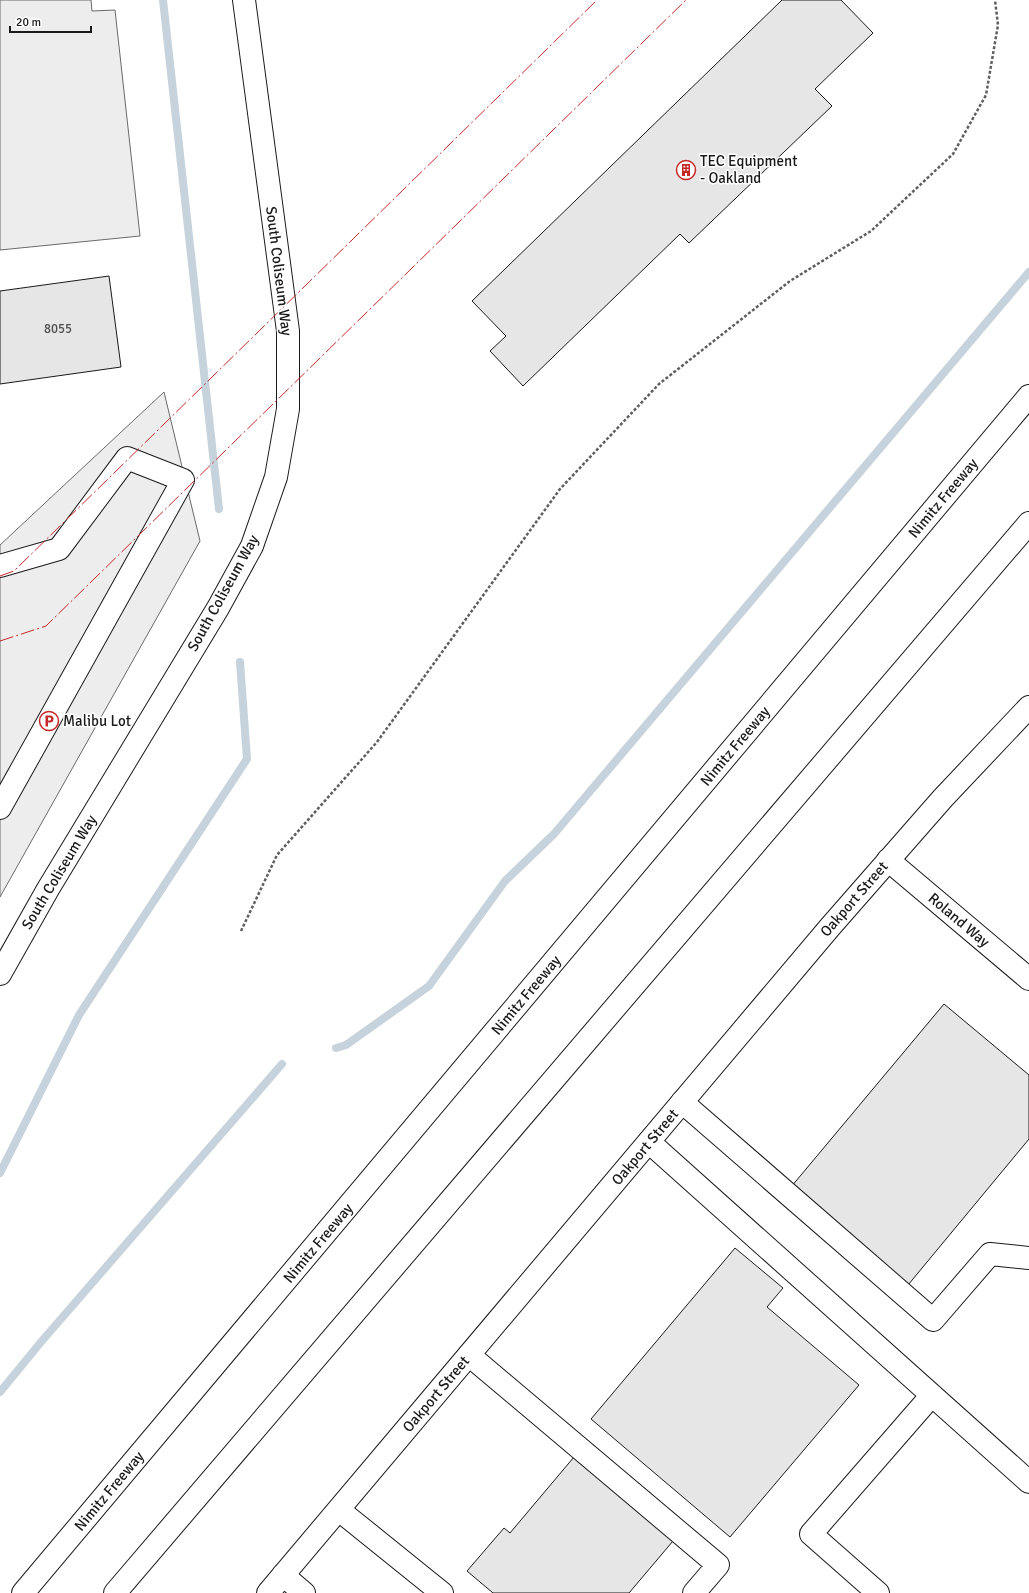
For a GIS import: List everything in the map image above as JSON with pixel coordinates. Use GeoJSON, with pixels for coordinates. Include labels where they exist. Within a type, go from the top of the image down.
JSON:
{"type":"FeatureCollection","features":[{"type":"Feature","properties":{"kind":"main road","name":"South Coliseum Way"},"geometry":{"type":"LineString","coordinates":[[0,974],[48,889],[218,608],[252,546],[276,477],[288,409],[288,331],[244,0]]}},
{"type":"Feature","properties":{"kind":"main road","name":"Nimitz Freeway"},"geometry":{"type":"LineString","coordinates":[[24,1593],[1029,396]]}},
{"type":"Feature","properties":{"kind":"main road"},"geometry":{"type":"LineString","coordinates":[[0,566],[60,549],[127,458],[183,480],[0,808]]}},
{"type":"Feature","properties":{"kind":"main road"},"geometry":{"type":"LineString","coordinates":[[115,1593],[1029,523]]}},
{"type":"Feature","properties":{"kind":"main road"},"geometry":{"type":"LineString","coordinates":[[1000,558],[1029,542]]}},
{"type":"Feature","properties":{"kind":"main road","name":"Oakport Street"},"geometry":{"type":"LineString","coordinates":[[268,1593],[888,860],[943,798],[1029,707]]}},
{"type":"Feature","properties":{"kind":"main road","name":"Roland Way"},"geometry":{"type":"LineString","coordinates":[[888,860],[1029,979]]}},
{"type":"Feature","properties":{"kind":"main road"},"geometry":{"type":"LineString","coordinates":[[682,1102],[933,1320],[990,1254],[1029,1258]]}},
{"type":"Feature","properties":{"kind":"main road"},"geometry":{"type":"LineString","coordinates":[[649,1142],[1029,1482]]}},
{"type":"Feature","properties":{"kind":"main road"},"geometry":{"type":"LineString","coordinates":[[469,1355],[718,1565],[694,1593]]}},
{"type":"Feature","properties":{"kind":"main road"},"geometry":{"type":"LineString","coordinates":[[878,1593],[811,1534],[932,1395]]}},
{"type":"Feature","properties":{"kind":"main road"},"geometry":{"type":"LineString","coordinates":[[339,1510],[442,1593]]}},
{"type":"Feature","properties":{"kind":"main road"},"geometry":{"type":"LineString","coordinates":[[283,1575],[304,1593]]}},
{"type":"Feature","properties":{"kind":"path"},"geometry":{"type":"LineString","coordinates":[[241,931],[277,855],[377,742],[560,489],[659,384],[790,281],[871,231],[953,154],[986,95],[998,25],[995,0]]}},
{"type":"Feature","properties":{"kind":"shaded area"},"geometry":{"type":"Polygon","coordinates":[[[0,0],[91,0],[92,11],[115,10],[140,236],[0,250],[0,0]]]}},
{"type":"Feature","properties":{"kind":"shaded area","name":"Malibu Lot"},"geometry":{"type":"Polygon","coordinates":[[[164,392],[200,541],[0,897],[0,545],[164,392]]]}},
{"type":"Feature","properties":{"kind":"building","name":"TEC Equipment - Oakland"},"geometry":{"type":"Polygon","coordinates":[[[782,0],[841,0],[873,33],[815,89],[832,106],[689,243],[680,234],[523,386],[490,351],[506,336],[472,301],[782,0]]]}},
{"type":"Feature","properties":{"kind":"building"},"geometry":{"type":"Polygon","coordinates":[[[109,276],[121,367],[0,384],[0,291],[109,276]]]}},
{"type":"Feature","properties":{"kind":"building"},"geometry":{"type":"Polygon","coordinates":[[[944,1004],[1029,1075],[1029,1139],[908,1285],[791,1187],[944,1004]]]}},
{"type":"Feature","properties":{"kind":"building"},"geometry":{"type":"Polygon","coordinates":[[[735,1248],[783,1288],[767,1307],[859,1385],[730,1537],[591,1419],[735,1248]]]}},
{"type":"Feature","properties":{"kind":"building"},"geometry":{"type":"Polygon","coordinates":[[[574,1457],[673,1541],[629,1593],[493,1593],[467,1571],[504,1528],[510,1533],[574,1457]]]}},
{"type":"Feature","properties":{"kind":"waterway"},"geometry":{"type":"LineString","coordinates":[[163,0],[219,509]]}},
{"type":"Feature","properties":{"kind":"waterway"},"geometry":{"type":"LineString","coordinates":[[336,1048],[346,1045],[429,986],[505,881],[554,834],[1029,272]]}},
{"type":"Feature","properties":{"kind":"waterway"},"geometry":{"type":"LineString","coordinates":[[0,1173],[79,1015],[247,759],[240,662]]}},
{"type":"Feature","properties":{"kind":"waterway"},"geometry":{"type":"LineString","coordinates":[[0,1392],[41,1342],[282,1064]]}},
{"type":"Feature","properties":{"kind":"power"},"geometry":{"type":"LineString","coordinates":[[0,576],[14,571],[597,0]]}},
{"type":"Feature","properties":{"kind":"power"},"geometry":{"type":"LineString","coordinates":[[0,641],[46,626],[686,0]]}},
{"type":"Feature","properties":{"kind":"place","name":"TEC Equipment - Oakland"},"geometry":{"type":"Point","coordinates":[686,170]}},
{"type":"Feature","properties":{"kind":"place","name":"Malibu Lot"},"geometry":{"type":"Point","coordinates":[49,721]}}]}
